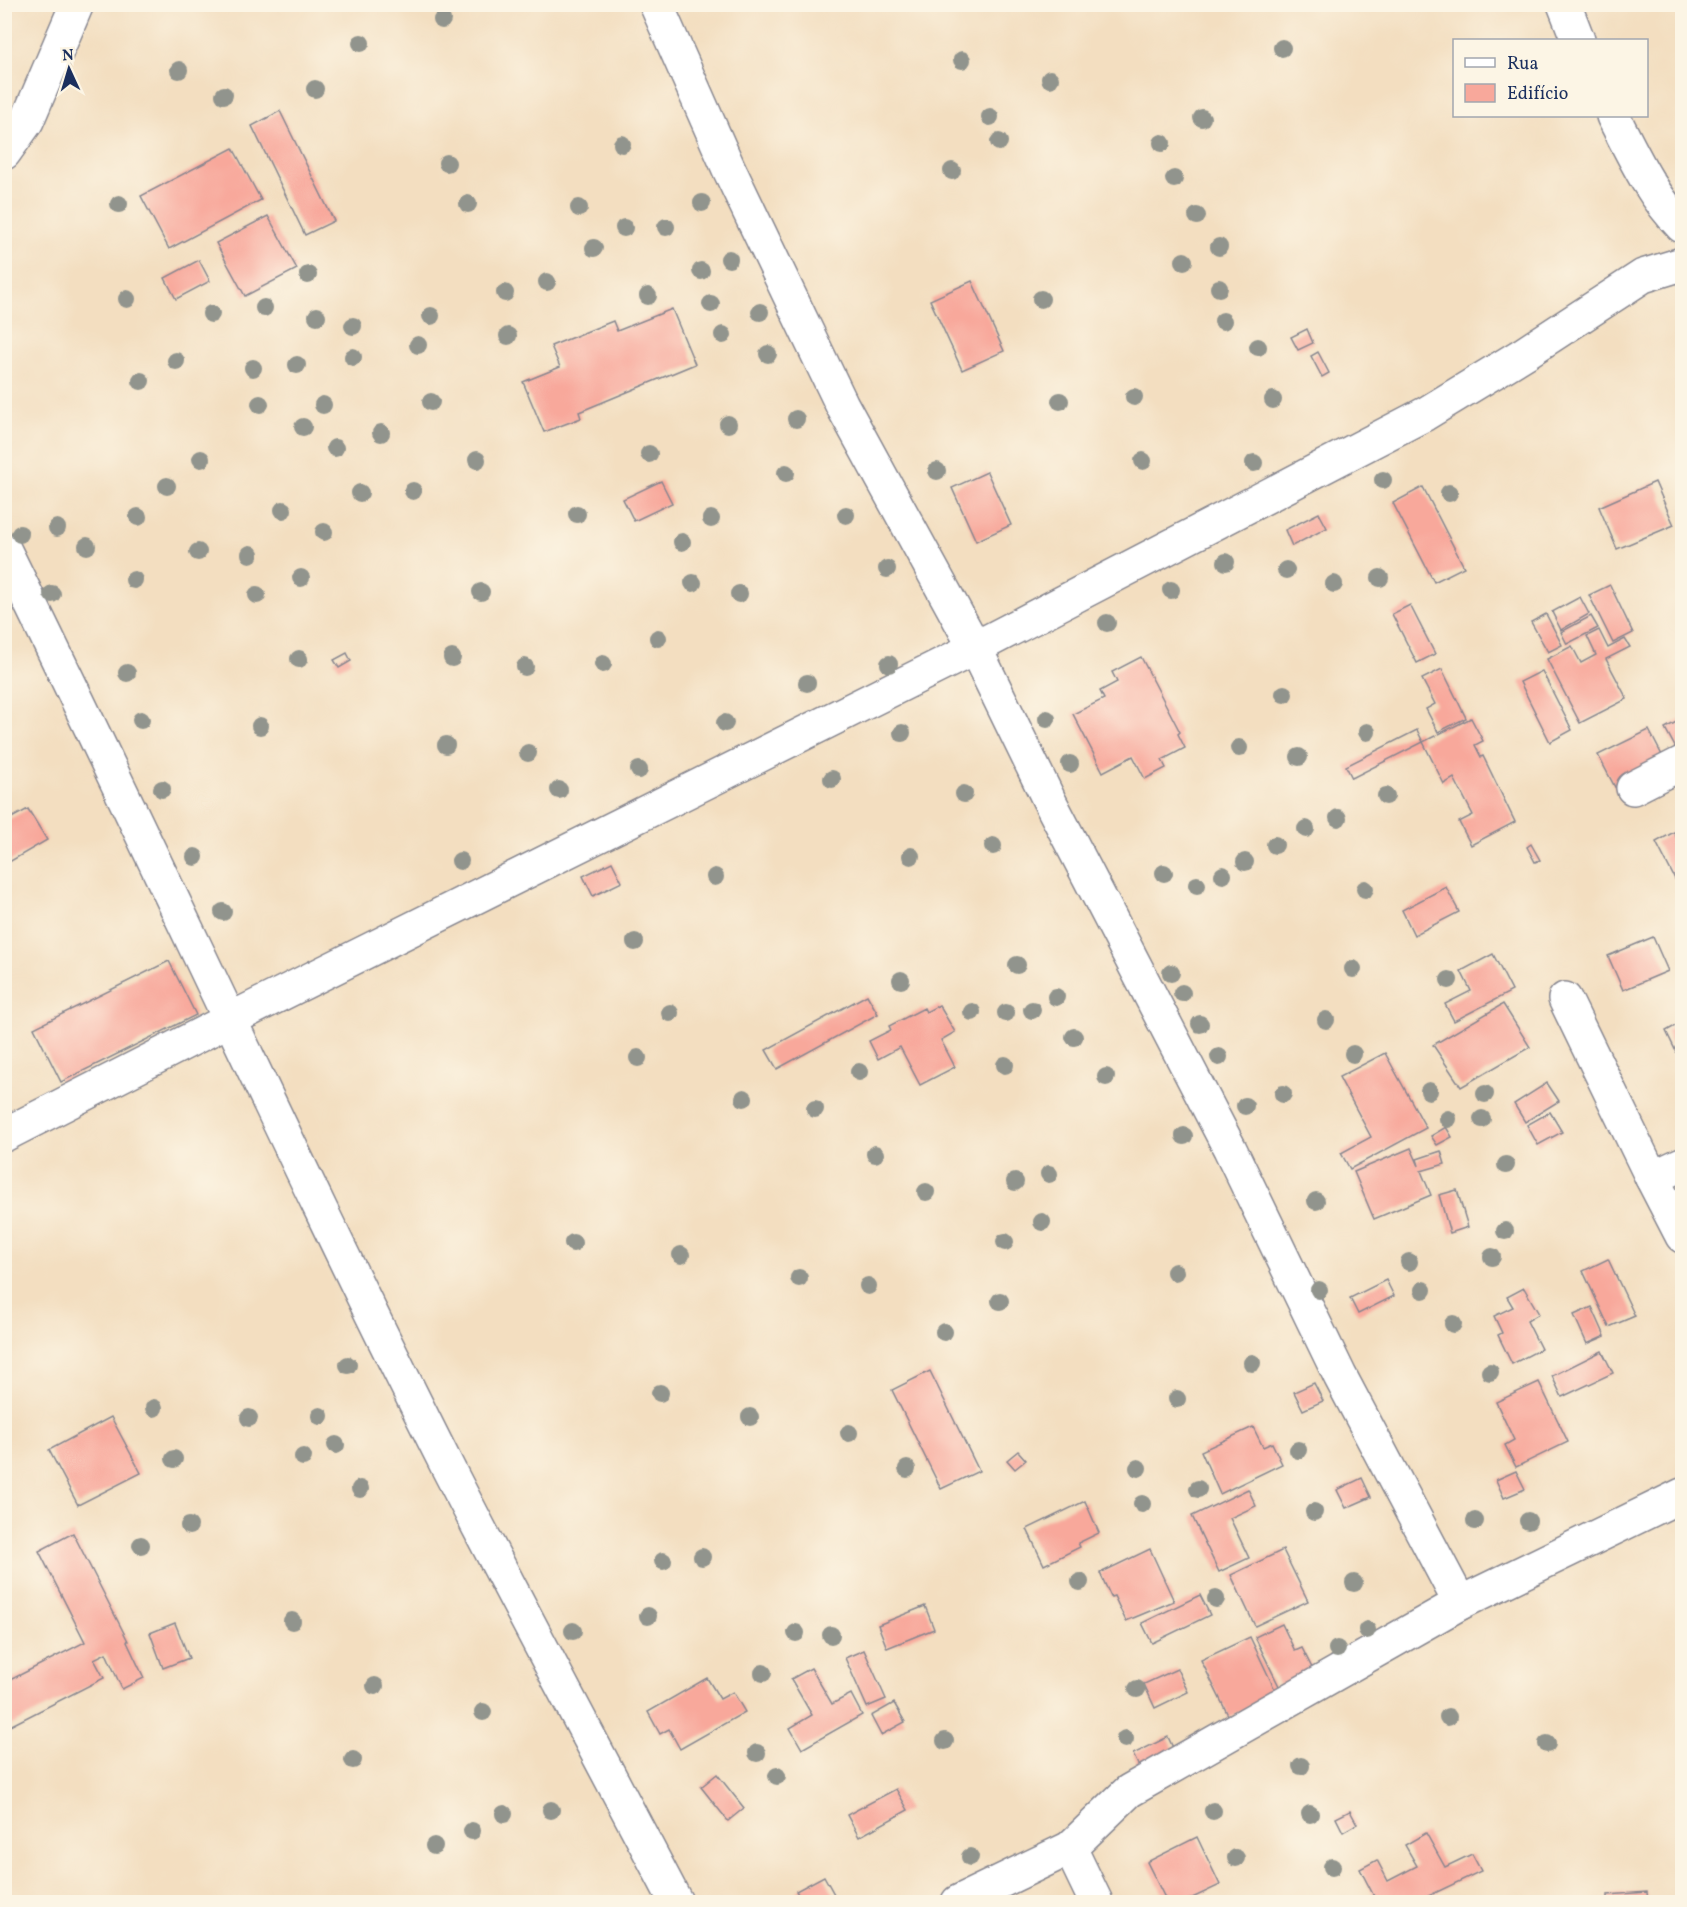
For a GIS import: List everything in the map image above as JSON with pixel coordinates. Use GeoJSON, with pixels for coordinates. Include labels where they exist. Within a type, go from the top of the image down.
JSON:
{"type":"FeatureCollection","features":[{"type":"Feature","properties":{"kind":"street"},"geometry":{"type":"LineString","coordinates":[[4,153],[27,121],[77,4]]}},
{"type":"Feature","properties":{"kind":"street"},"geometry":{"type":"LineString","coordinates":[[656,4],[728,167],[842,405],[975,648],[1049,800],[1230,1149],[1340,1376],[1461,1603]]}},
{"type":"Feature","properties":{"kind":"street"},"geometry":{"type":"LineString","coordinates":[[1564,4],[1578,39]]}},
{"type":"Feature","properties":{"kind":"street"},"geometry":{"type":"LineString","coordinates":[[1614,117],[1644,178],[1671,215],[1683,226]]}},
{"type":"Feature","properties":{"kind":"street"},"geometry":{"type":"LineString","coordinates":[[4,1135],[229,1020],[975,648],[1425,414],[1525,353],[1643,276],[1683,264]]}},
{"type":"Feature","properties":{"kind":"street"},"geometry":{"type":"LineString","coordinates":[[4,549],[186,925],[229,1020],[450,1472],[676,1902]]}},
{"type":"Feature","properties":{"kind":"street"},"geometry":{"type":"LineString","coordinates":[[1633,788],[1683,763]]}},
{"type":"Feature","properties":{"kind":"street"},"geometry":{"type":"LineString","coordinates":[[1566,999],[1652,1178],[1683,1236]]}},
{"type":"Feature","properties":{"kind":"street"},"geometry":{"type":"LineString","coordinates":[[1652,1178],[1683,1164]]}},
{"type":"Feature","properties":{"kind":"street"},"geometry":{"type":"LineString","coordinates":[[958,1902],[1070,1848],[1130,1791],[1461,1603],[1683,1495]]}},
{"type":"Feature","properties":{"kind":"street"},"geometry":{"type":"LineString","coordinates":[[1070,1848],[1096,1902]]}},
{"type":"Feature","properties":{"kind":"building"},"geometry":{"type":"Polygon","coordinates":[[[280,111],[334,221],[305,235],[252,126],[280,111]]]}},
{"type":"Feature","properties":{"kind":"building"},"geometry":{"type":"Polygon","coordinates":[[[233,148],[261,200],[169,249],[141,196],[233,148]]]}},
{"type":"Feature","properties":{"kind":"building"},"geometry":{"type":"Polygon","coordinates":[[[268,216],[297,269],[245,296],[216,243],[268,216]]]}},
{"type":"Feature","properties":{"kind":"building"},"geometry":{"type":"Polygon","coordinates":[[[199,260],[210,281],[176,299],[165,278],[199,260]]]}},
{"type":"Feature","properties":{"kind":"building"},"geometry":{"type":"Polygon","coordinates":[[[972,281],[1004,351],[962,370],[930,300],[972,281]]]}},
{"type":"Feature","properties":{"kind":"building"},"geometry":{"type":"Polygon","coordinates":[[[672,309],[695,364],[579,412],[581,418],[544,432],[523,382],[560,367],[551,346],[613,321],[617,331],[672,309]]]}},
{"type":"Feature","properties":{"kind":"building"},"geometry":{"type":"Polygon","coordinates":[[[1307,329],[1313,343],[1298,350],[1291,337],[1307,329]]]}},
{"type":"Feature","properties":{"kind":"building"},"geometry":{"type":"Polygon","coordinates":[[[1318,352],[1329,373],[1322,377],[1311,356],[1318,352]]]}},
{"type":"Feature","properties":{"kind":"building"},"geometry":{"type":"Polygon","coordinates":[[[987,472],[1011,525],[976,541],[952,488],[987,472]]]}},
{"type":"Feature","properties":{"kind":"building"},"geometry":{"type":"Polygon","coordinates":[[[661,481],[672,503],[634,521],[623,499],[661,481]]]}},
{"type":"Feature","properties":{"kind":"building"},"geometry":{"type":"Polygon","coordinates":[[[1655,482],[1674,525],[1617,549],[1599,507],[1655,482]]]}},
{"type":"Feature","properties":{"kind":"building"},"geometry":{"type":"Polygon","coordinates":[[[1423,487],[1464,567],[1434,582],[1393,503],[1423,487]]]}},
{"type":"Feature","properties":{"kind":"building"},"geometry":{"type":"Polygon","coordinates":[[[1319,513],[1327,528],[1292,546],[1285,530],[1319,513]]]}},
{"type":"Feature","properties":{"kind":"building"},"geometry":{"type":"Polygon","coordinates":[[[1610,585],[1633,633],[1613,643],[1589,595],[1610,585]]]}},
{"type":"Feature","properties":{"kind":"building"},"geometry":{"type":"Polygon","coordinates":[[[1580,597],[1589,614],[1561,630],[1552,612],[1580,597]]]}},
{"type":"Feature","properties":{"kind":"building"},"geometry":{"type":"Polygon","coordinates":[[[1410,605],[1435,654],[1417,663],[1392,614],[1410,605]]]}},
{"type":"Feature","properties":{"kind":"building"},"geometry":{"type":"Polygon","coordinates":[[[1546,614],[1562,645],[1548,652],[1531,622],[1546,614]]]}},
{"type":"Feature","properties":{"kind":"building"},"geometry":{"type":"Polygon","coordinates":[[[1591,616],[1598,628],[1567,644],[1561,632],[1591,616]]]}},
{"type":"Feature","properties":{"kind":"building"},"geometry":{"type":"Polygon","coordinates":[[[1599,630],[1608,648],[1625,639],[1630,647],[1606,659],[1627,699],[1580,723],[1547,659],[1572,646],[1581,663],[1596,655],[1587,636],[1599,630]]]}},
{"type":"Feature","properties":{"kind":"building"},"geometry":{"type":"Polygon","coordinates":[[[347,653],[351,661],[339,668],[334,660],[347,653]]]}},
{"type":"Feature","properties":{"kind":"building"},"geometry":{"type":"Polygon","coordinates":[[[1141,657],[1180,732],[1178,734],[1185,748],[1162,760],[1166,768],[1145,779],[1133,756],[1103,772],[1073,714],[1104,699],[1100,691],[1117,682],[1112,672],[1141,657]]]}},
{"type":"Feature","properties":{"kind":"building"},"geometry":{"type":"Polygon","coordinates":[[[1442,669],[1466,718],[1438,732],[1426,709],[1435,704],[1422,679],[1442,669]]]}},
{"type":"Feature","properties":{"kind":"building"},"geometry":{"type":"Polygon","coordinates":[[[1542,671],[1572,730],[1550,742],[1520,682],[1542,671]]]}},
{"type":"Feature","properties":{"kind":"building"},"geometry":{"type":"Polygon","coordinates":[[[1471,718],[1483,741],[1475,745],[1481,757],[1483,756],[1515,822],[1471,845],[1459,822],[1473,815],[1454,778],[1444,784],[1423,742],[1471,718]]]}},
{"type":"Feature","properties":{"kind":"building"},"geometry":{"type":"Polygon","coordinates":[[[1682,719],[1682,755],[1680,756],[1665,728],[1682,719]]]}},
{"type":"Feature","properties":{"kind":"building"},"geometry":{"type":"Polygon","coordinates":[[[1417,730],[1423,742],[1352,778],[1346,766],[1417,730]]]}},
{"type":"Feature","properties":{"kind":"building"},"geometry":{"type":"Polygon","coordinates":[[[1649,730],[1667,765],[1617,791],[1598,755],[1649,730]]]}},
{"type":"Feature","properties":{"kind":"building"},"geometry":{"type":"Polygon","coordinates":[[[28,809],[47,840],[4,865],[4,822],[28,809]]]}},
{"type":"Feature","properties":{"kind":"building"},"geometry":{"type":"Polygon","coordinates":[[[1674,832],[1682,849],[1682,876],[1675,879],[1656,842],[1674,832]]]}},
{"type":"Feature","properties":{"kind":"building"},"geometry":{"type":"Polygon","coordinates":[[[1531,844],[1540,860],[1535,862],[1527,847],[1531,844]]]}},
{"type":"Feature","properties":{"kind":"building"},"geometry":{"type":"Polygon","coordinates":[[[612,862],[622,882],[593,896],[583,876],[612,862]]]}},
{"type":"Feature","properties":{"kind":"building"},"geometry":{"type":"Polygon","coordinates":[[[1446,887],[1459,912],[1414,935],[1402,910],[1446,887]]]}},
{"type":"Feature","properties":{"kind":"building"},"geometry":{"type":"Polygon","coordinates":[[[1653,937],[1668,971],[1623,990],[1608,956],[1653,937]]]}},
{"type":"Feature","properties":{"kind":"building"},"geometry":{"type":"Polygon","coordinates":[[[1493,954],[1512,991],[1454,1021],[1445,1004],[1471,991],[1461,971],[1493,954]]]}},
{"type":"Feature","properties":{"kind":"building"},"geometry":{"type":"Polygon","coordinates":[[[169,961],[196,1015],[61,1082],[34,1028],[169,961]]]}},
{"type":"Feature","properties":{"kind":"building"},"geometry":{"type":"Polygon","coordinates":[[[867,995],[878,1014],[777,1069],[766,1050],[867,995]]]}},
{"type":"Feature","properties":{"kind":"building"},"geometry":{"type":"Polygon","coordinates":[[[1503,1004],[1530,1047],[1461,1087],[1433,1045],[1503,1004]]]}},
{"type":"Feature","properties":{"kind":"building"},"geometry":{"type":"Polygon","coordinates":[[[939,1005],[955,1032],[941,1040],[955,1067],[920,1085],[900,1047],[878,1059],[869,1041],[891,1030],[889,1026],[924,1008],[926,1012],[939,1005]]]}},
{"type":"Feature","properties":{"kind":"building"},"geometry":{"type":"Polygon","coordinates":[[[1682,1022],[1682,1064],[1666,1031],[1682,1022]]]}},
{"type":"Feature","properties":{"kind":"building"},"geometry":{"type":"Polygon","coordinates":[[[1385,1053],[1426,1128],[1350,1169],[1341,1153],[1371,1137],[1339,1077],[1385,1053]]]}},
{"type":"Feature","properties":{"kind":"building"},"geometry":{"type":"Polygon","coordinates":[[[1547,1083],[1559,1101],[1525,1122],[1514,1104],[1547,1083]]]}},
{"type":"Feature","properties":{"kind":"building"},"geometry":{"type":"Polygon","coordinates":[[[1550,1112],[1562,1132],[1538,1145],[1527,1125],[1550,1112]]]}},
{"type":"Feature","properties":{"kind":"building"},"geometry":{"type":"Polygon","coordinates":[[[1446,1127],[1452,1137],[1437,1145],[1431,1136],[1446,1127]]]}},
{"type":"Feature","properties":{"kind":"building"},"geometry":{"type":"Polygon","coordinates":[[[1411,1148],[1419,1166],[1417,1159],[1441,1151],[1445,1164],[1421,1171],[1431,1195],[1374,1219],[1354,1172],[1411,1148]]]}},
{"type":"Feature","properties":{"kind":"building"},"geometry":{"type":"Polygon","coordinates":[[[1457,1190],[1468,1227],[1450,1233],[1439,1195],[1457,1190]]]}},
{"type":"Feature","properties":{"kind":"building"},"geometry":{"type":"Polygon","coordinates":[[[1608,1259],[1635,1316],[1609,1327],[1583,1271],[1608,1259]]]}},
{"type":"Feature","properties":{"kind":"building"},"geometry":{"type":"Polygon","coordinates":[[[1386,1280],[1394,1296],[1358,1314],[1350,1298],[1386,1280]]]}},
{"type":"Feature","properties":{"kind":"building"},"geometry":{"type":"Polygon","coordinates":[[[1524,1288],[1539,1314],[1527,1321],[1541,1349],[1512,1364],[1498,1335],[1502,1333],[1494,1316],[1513,1307],[1507,1297],[1524,1288]]]}},
{"type":"Feature","properties":{"kind":"building"},"geometry":{"type":"Polygon","coordinates":[[[1592,1307],[1605,1336],[1587,1344],[1574,1315],[1592,1307]]]}},
{"type":"Feature","properties":{"kind":"building"},"geometry":{"type":"Polygon","coordinates":[[[1602,1351],[1613,1373],[1562,1397],[1552,1376],[1602,1351]]]}},
{"type":"Feature","properties":{"kind":"building"},"geometry":{"type":"Polygon","coordinates":[[[930,1371],[979,1471],[941,1489],[892,1390],[930,1371]]]}},
{"type":"Feature","properties":{"kind":"building"},"geometry":{"type":"Polygon","coordinates":[[[1539,1382],[1568,1442],[1516,1467],[1505,1445],[1514,1440],[1496,1402],[1539,1382]]]}},
{"type":"Feature","properties":{"kind":"building"},"geometry":{"type":"Polygon","coordinates":[[[1314,1383],[1323,1401],[1303,1410],[1294,1392],[1314,1383]]]}},
{"type":"Feature","properties":{"kind":"building"},"geometry":{"type":"Polygon","coordinates":[[[111,1417],[141,1473],[78,1505],[49,1450],[111,1417]]]}},
{"type":"Feature","properties":{"kind":"building"},"geometry":{"type":"Polygon","coordinates":[[[1253,1427],[1263,1447],[1272,1443],[1282,1464],[1220,1494],[1201,1451],[1253,1427]]]}},
{"type":"Feature","properties":{"kind":"building"},"geometry":{"type":"Polygon","coordinates":[[[1018,1451],[1026,1460],[1015,1469],[1007,1460],[1018,1451]]]}},
{"type":"Feature","properties":{"kind":"building"},"geometry":{"type":"Polygon","coordinates":[[[1516,1471],[1525,1489],[1504,1498],[1496,1480],[1516,1471]]]}},
{"type":"Feature","properties":{"kind":"building"},"geometry":{"type":"Polygon","coordinates":[[[1362,1478],[1371,1497],[1346,1508],[1337,1490],[1362,1478]]]}},
{"type":"Feature","properties":{"kind":"building"},"geometry":{"type":"Polygon","coordinates":[[[1248,1489],[1256,1506],[1230,1518],[1249,1558],[1219,1572],[1192,1516],[1248,1489]]]}},
{"type":"Feature","properties":{"kind":"building"},"geometry":{"type":"Polygon","coordinates":[[[1085,1501],[1099,1533],[1078,1543],[1080,1547],[1044,1565],[1027,1529],[1085,1501]]]}},
{"type":"Feature","properties":{"kind":"building"},"geometry":{"type":"Polygon","coordinates":[[[73,1533],[128,1641],[144,1678],[122,1689],[106,1653],[94,1659],[104,1678],[4,1729],[4,1683],[85,1642],[39,1551],[73,1533]]]}},
{"type":"Feature","properties":{"kind":"building"},"geometry":{"type":"Polygon","coordinates":[[[1150,1549],[1174,1601],[1126,1621],[1100,1573],[1150,1549]]]}},
{"type":"Feature","properties":{"kind":"building"},"geometry":{"type":"Polygon","coordinates":[[[1283,1550],[1308,1601],[1255,1626],[1231,1575],[1283,1550]]]}},
{"type":"Feature","properties":{"kind":"building"},"geometry":{"type":"Polygon","coordinates":[[[1200,1595],[1210,1615],[1152,1643],[1142,1623],[1200,1595]]]}},
{"type":"Feature","properties":{"kind":"building"},"geometry":{"type":"Polygon","coordinates":[[[925,1606],[934,1629],[887,1648],[878,1625],[925,1606]]]}},
{"type":"Feature","properties":{"kind":"building"},"geometry":{"type":"Polygon","coordinates":[[[175,1623],[189,1658],[163,1668],[150,1633],[175,1623]]]}},
{"type":"Feature","properties":{"kind":"building"},"geometry":{"type":"Polygon","coordinates":[[[1282,1624],[1295,1651],[1302,1648],[1314,1672],[1280,1688],[1255,1637],[1282,1624]]]}},
{"type":"Feature","properties":{"kind":"building"},"geometry":{"type":"Polygon","coordinates":[[[1250,1637],[1277,1694],[1229,1717],[1201,1660],[1250,1637]]]}},
{"type":"Feature","properties":{"kind":"building"},"geometry":{"type":"Polygon","coordinates":[[[864,1650],[886,1699],[867,1707],[845,1658],[864,1650]]]}},
{"type":"Feature","properties":{"kind":"building"},"geometry":{"type":"Polygon","coordinates":[[[811,1668],[832,1704],[851,1694],[862,1715],[802,1749],[790,1728],[812,1715],[791,1679],[811,1668]]]}},
{"type":"Feature","properties":{"kind":"building"},"geometry":{"type":"Polygon","coordinates":[[[1177,1669],[1188,1692],[1155,1708],[1144,1684],[1177,1669]]]}},
{"type":"Feature","properties":{"kind":"building"},"geometry":{"type":"Polygon","coordinates":[[[707,1678],[720,1699],[733,1692],[745,1712],[680,1749],[669,1729],[660,1734],[648,1712],[707,1678]]]}},
{"type":"Feature","properties":{"kind":"building"},"geometry":{"type":"Polygon","coordinates":[[[894,1703],[905,1722],[881,1735],[871,1716],[894,1703]]]}},
{"type":"Feature","properties":{"kind":"building"},"geometry":{"type":"Polygon","coordinates":[[[1168,1737],[1175,1752],[1140,1769],[1133,1754],[1168,1737]]]}},
{"type":"Feature","properties":{"kind":"building"},"geometry":{"type":"Polygon","coordinates":[[[717,1774],[744,1808],[728,1821],[701,1787],[717,1774]]]}},
{"type":"Feature","properties":{"kind":"building"},"geometry":{"type":"Polygon","coordinates":[[[896,1789],[908,1810],[859,1837],[847,1815],[896,1789]]]}},
{"type":"Feature","properties":{"kind":"building"},"geometry":{"type":"Polygon","coordinates":[[[1350,1811],[1357,1824],[1343,1832],[1336,1818],[1350,1811]]]}},
{"type":"Feature","properties":{"kind":"building"},"geometry":{"type":"Polygon","coordinates":[[[1426,1833],[1445,1867],[1472,1854],[1481,1871],[1416,1902],[1377,1902],[1360,1869],[1377,1860],[1388,1881],[1417,1866],[1405,1845],[1426,1833]]]}},
{"type":"Feature","properties":{"kind":"building"},"geometry":{"type":"Polygon","coordinates":[[[1197,1837],[1220,1885],[1184,1902],[1167,1902],[1147,1862],[1197,1837]]]}},
{"type":"Feature","properties":{"kind":"building"},"geometry":{"type":"Polygon","coordinates":[[[824,1876],[835,1896],[823,1902],[803,1902],[796,1891],[824,1876]]]}},
{"type":"Feature","properties":{"kind":"building"},"geometry":{"type":"Polygon","coordinates":[[[1647,1892],[1648,1902],[1608,1902],[1608,1895],[1647,1892]]]}}]}
